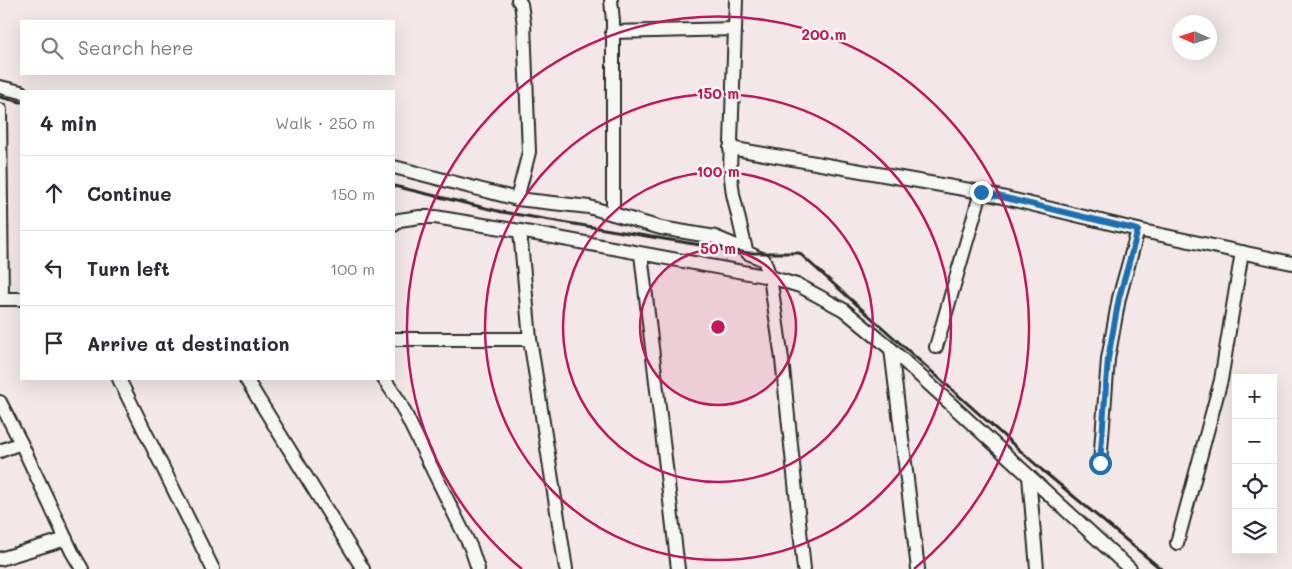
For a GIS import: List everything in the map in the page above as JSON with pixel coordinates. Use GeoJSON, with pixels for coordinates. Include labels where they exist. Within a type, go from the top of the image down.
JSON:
{"type":"FeatureCollection","features":[{"type":"Feature","properties":{"kind":"street"},"geometry":{"type":"LineString","coordinates":[[517,199],[529,152],[524,24],[521,4],[518,0]]}},
{"type":"Feature","properties":{"kind":"street"},"geometry":{"type":"LineString","coordinates":[[610,0],[613,21],[613,214]]}},
{"type":"Feature","properties":{"kind":"street"},"geometry":{"type":"LineString","coordinates":[[736,0],[730,170],[733,194],[746,250]]}},
{"type":"Feature","properties":{"kind":"street"},"geometry":{"type":"LineString","coordinates":[[612,32],[735,29]]}},
{"type":"Feature","properties":{"kind":"street"},"geometry":{"type":"LineString","coordinates":[[0,87],[20,92]]}},
{"type":"Feature","properties":{"kind":"street"},"geometry":{"type":"LineString","coordinates":[[0,110],[1,299],[20,299]]}},
{"type":"Feature","properties":{"kind":"street"},"geometry":{"type":"LineString","coordinates":[[730,148],[981,192],[1138,230],[1292,263]]}},
{"type":"Feature","properties":{"kind":"street"},"geometry":{"type":"LineString","coordinates":[[395,166],[517,199],[589,207],[660,228],[715,237],[764,260],[770,277],[782,359],[804,569]]}},
{"type":"Feature","properties":{"kind":"street"},"geometry":{"type":"LineString","coordinates":[[936,348],[981,192]]}},
{"type":"Feature","properties":{"kind":"street"},"geometry":{"type":"LineString","coordinates":[[395,224],[399,220],[435,217],[770,277],[800,286],[844,310],[891,349],[1130,569]]}},
{"type":"Feature","properties":{"kind":"street"},"geometry":{"type":"LineString","coordinates":[[1100,463],[1108,359],[1119,298],[1138,230]]}},
{"type":"Feature","properties":{"kind":"street"},"geometry":{"type":"LineString","coordinates":[[520,231],[530,339],[566,569]]}},
{"type":"Feature","properties":{"kind":"street"},"geometry":{"type":"LineString","coordinates":[[1177,544],[1221,380],[1242,252]]}},
{"type":"Feature","properties":{"kind":"street"},"geometry":{"type":"LineString","coordinates":[[641,254],[678,569]]}},
{"type":"Feature","properties":{"kind":"street"},"geometry":{"type":"LineString","coordinates":[[395,339],[530,339]]}},
{"type":"Feature","properties":{"kind":"street"},"geometry":{"type":"LineString","coordinates":[[891,349],[918,569]]}},
{"type":"Feature","properties":{"kind":"street"},"geometry":{"type":"LineString","coordinates":[[119,380],[213,569]]}},
{"type":"Feature","properties":{"kind":"street"},"geometry":{"type":"LineString","coordinates":[[247,380],[363,569]]}},
{"type":"Feature","properties":{"kind":"street"},"geometry":{"type":"LineString","coordinates":[[385,380],[399,401],[471,548],[478,569]]}},
{"type":"Feature","properties":{"kind":"street"},"geometry":{"type":"LineString","coordinates":[[0,402],[82,569]]}},
{"type":"Feature","properties":{"kind":"street"},"geometry":{"type":"LineString","coordinates":[[0,451],[21,443]]}},
{"type":"Feature","properties":{"kind":"street"},"geometry":{"type":"LineString","coordinates":[[1029,476],[1037,569]]}},
{"type":"Feature","properties":{"kind":"street"},"geometry":{"type":"LineString","coordinates":[[0,559],[66,539]]}},
{"type":"Feature","properties":{"kind":"railway"},"geometry":{"type":"LineString","coordinates":[[0,97],[20,102]]}},
{"type":"Feature","properties":{"kind":"railway"},"geometry":{"type":"LineString","coordinates":[[395,186],[502,212],[748,253],[799,253],[1042,470],[1161,569]]}},
{"type":"Feature","properties":{"kind":"route"},"geometry":{"type":"LineString","coordinates":[[981,192],[1138,230],[1119,298],[1108,359],[1100,463]]}}]}
